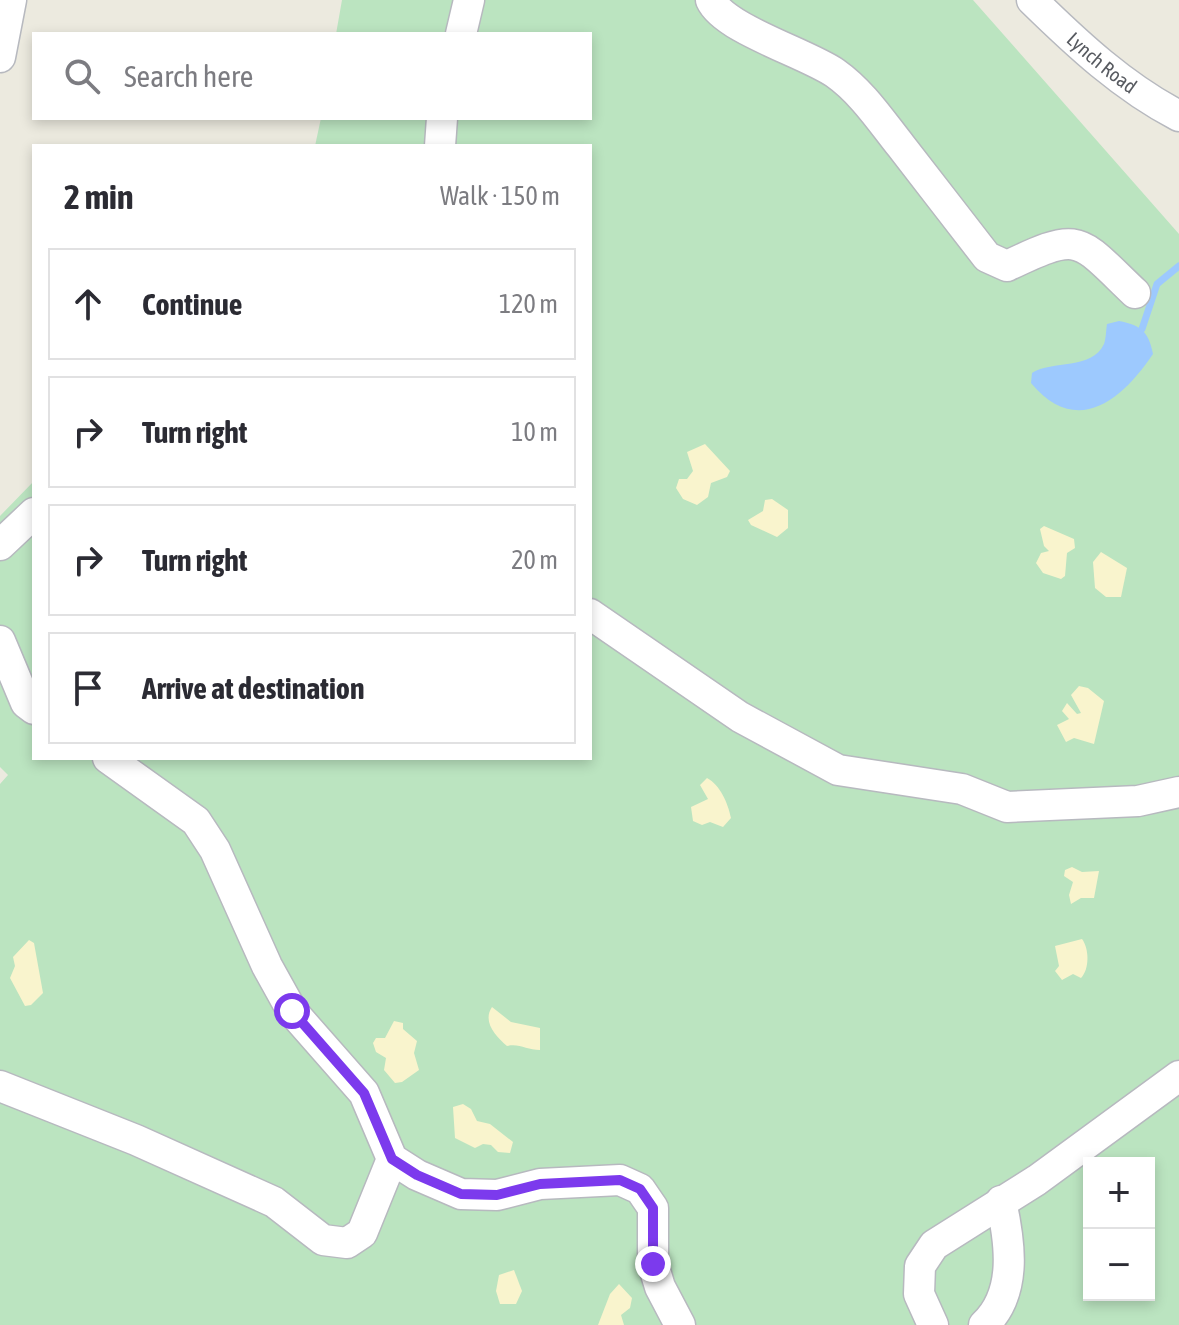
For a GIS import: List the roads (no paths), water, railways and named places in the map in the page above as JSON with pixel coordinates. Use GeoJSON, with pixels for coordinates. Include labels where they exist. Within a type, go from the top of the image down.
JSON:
{"type":"FeatureCollection","features":[{"type":"Feature","properties":{"kind":"street"},"geometry":{"type":"LineString","coordinates":[[0,57],[11,0]]}},
{"type":"Feature","properties":{"kind":"street"},"geometry":{"type":"LineString","coordinates":[[461,32],[469,0]]}},
{"type":"Feature","properties":{"kind":"street"},"geometry":{"type":"LineString","coordinates":[[711,0],[715,9],[736,23],[811,57],[839,76],[868,105],[987,257],[1007,266],[1059,242],[1085,246],[1135,293]]}},
{"type":"Feature","properties":{"kind":"street","name":"Lynch Road"},"geometry":{"type":"LineString","coordinates":[[1032,0],[1073,40],[1147,100],[1179,116]]}},
{"type":"Feature","properties":{"kind":"street"},"geometry":{"type":"LineString","coordinates":[[440,144],[442,120]]}},
{"type":"Feature","properties":{"kind":"street"},"geometry":{"type":"LineString","coordinates":[[0,545],[32,515]]}},
{"type":"Feature","properties":{"kind":"street"},"geometry":{"type":"LineString","coordinates":[[592,615],[740,717],[838,770],[962,789],[1007,807],[1138,801],[1179,792]]}},
{"type":"Feature","properties":{"kind":"street"},"geometry":{"type":"LineString","coordinates":[[0,641],[26,703],[32,708]]}},
{"type":"Feature","properties":{"kind":"street"},"geometry":{"type":"LineString","coordinates":[[111,760],[196,821],[215,850],[267,966],[292,1011],[364,1093],[392,1159],[417,1175],[461,1194],[497,1195],[540,1184],[620,1180],[640,1189],[653,1208],[653,1264],[660,1287],[680,1325]]}},
{"type":"Feature","properties":{"kind":"street"},"geometry":{"type":"LineString","coordinates":[[933,1325],[919,1294],[920,1266],[934,1245],[1037,1180],[1179,1076]]}},
{"type":"Feature","properties":{"kind":"street"},"geometry":{"type":"LineString","coordinates":[[0,1086],[136,1140],[274,1202],[323,1240],[347,1243],[362,1233],[392,1159]]}},
{"type":"Feature","properties":{"kind":"street"},"geometry":{"type":"LineString","coordinates":[[984,1325],[998,1312],[1007,1278],[1010,1240],[1001,1201]]}},
{"type":"Feature","properties":{"kind":"water"},"geometry":{"type":"Polygon","coordinates":[[[1119,321],[1143,331],[1153,354],[1141,371],[1113,398],[1082,410],[1065,408],[1048,399],[1031,383],[1032,373],[1040,369],[1090,358],[1104,344],[1107,324],[1119,321]]]}},
{"type":"Feature","properties":{"kind":"waterway"},"geometry":{"type":"LineString","coordinates":[[1142,329],[1157,284],[1179,266]]}}]}
